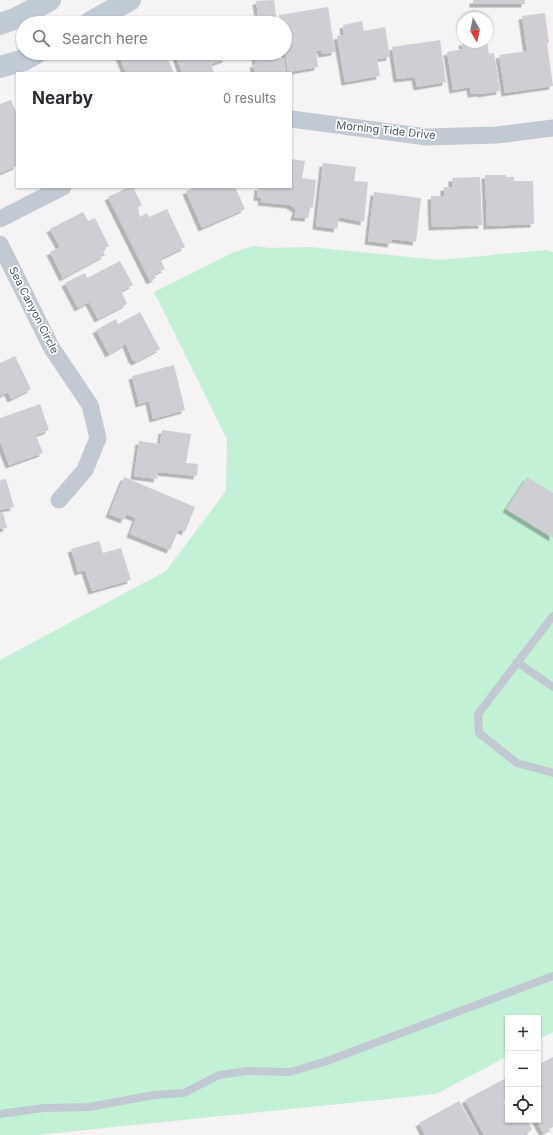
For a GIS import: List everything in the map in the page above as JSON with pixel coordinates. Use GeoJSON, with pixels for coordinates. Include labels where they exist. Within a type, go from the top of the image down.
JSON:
{"type":"FeatureCollection","features":[{"type":"Feature","properties":{"kind":"street"},"geometry":{"type":"LineString","coordinates":[[21,16],[50,0]]}},
{"type":"Feature","properties":{"kind":"street"},"geometry":{"type":"LineString","coordinates":[[101,16],[130,0]]}},
{"type":"Feature","properties":{"kind":"street"},"geometry":{"type":"LineString","coordinates":[[0,24],[16,18]]}},
{"type":"Feature","properties":{"kind":"street"},"geometry":{"type":"LineString","coordinates":[[0,67],[24,60]]}},
{"type":"Feature","properties":{"kind":"street","name":"Morning Tide Drive"},"geometry":{"type":"LineString","coordinates":[[292,119],[427,137],[497,135],[553,128]]}},
{"type":"Feature","properties":{"kind":"street"},"geometry":{"type":"LineString","coordinates":[[0,220],[62,188]]}},
{"type":"Feature","properties":{"kind":"street","name":"Sea Canyon Circle"},"geometry":{"type":"LineString","coordinates":[[0,244],[51,347],[90,405],[98,438],[85,470],[59,500]]}},
{"type":"Feature","properties":{"kind":"lane"},"geometry":{"type":"LineString","coordinates":[[553,616],[478,714],[478,732],[517,763],[553,773]]}},
{"type":"Feature","properties":{"kind":"lane"},"geometry":{"type":"LineString","coordinates":[[518,662],[553,687]]}},
{"type":"Feature","properties":{"kind":"lane"},"geometry":{"type":"LineString","coordinates":[[0,1114],[44,1108],[89,1107],[154,1095],[184,1093],[219,1075],[247,1071],[290,1072],[327,1061],[553,976]]}},
{"type":"Feature","properties":{"kind":"green space"},"geometry":{"type":"Polygon","coordinates":[[[254,246],[270,248],[309,247],[439,260],[546,250],[553,252],[553,1032],[541,1038],[541,1015],[505,1015],[505,1058],[436,1094],[36,1135],[0,1135],[0,660],[166,571],[226,491],[227,439],[154,292],[234,252],[254,246]]]}},
{"type":"Feature","properties":{"kind":"building"},"geometry":{"type":"Polygon","coordinates":[[[274,0],[276,16],[250,16],[258,15],[256,1],[274,0]]]}},
{"type":"Feature","properties":{"kind":"building"},"geometry":{"type":"Polygon","coordinates":[[[473,0],[525,0],[525,4],[473,4],[473,0]]]}},
{"type":"Feature","properties":{"kind":"building"},"geometry":{"type":"Polygon","coordinates":[[[328,7],[335,52],[322,54],[321,50],[316,51],[318,67],[288,72],[286,60],[292,60],[292,16],[279,15],[328,7]]]}},
{"type":"Feature","properties":{"kind":"building"},"geometry":{"type":"Polygon","coordinates":[[[545,13],[549,43],[547,43],[553,86],[505,93],[499,55],[527,51],[522,16],[545,13]]]}},
{"type":"Feature","properties":{"kind":"building"},"geometry":{"type":"Polygon","coordinates":[[[362,21],[364,31],[385,27],[390,57],[377,59],[380,76],[345,82],[337,36],[344,35],[343,25],[362,21]]]}},
{"type":"Feature","properties":{"kind":"building"},"geometry":{"type":"Polygon","coordinates":[[[440,40],[446,82],[417,87],[415,77],[397,79],[392,47],[440,40]]]}},
{"type":"Feature","properties":{"kind":"building"},"geometry":{"type":"Polygon","coordinates":[[[488,48],[489,54],[494,53],[500,91],[471,94],[470,87],[453,90],[447,52],[463,49],[488,48]]]}},
{"type":"Feature","properties":{"kind":"building"},"geometry":{"type":"Polygon","coordinates":[[[121,60],[169,60],[174,72],[126,72],[121,60]]]}},
{"type":"Feature","properties":{"kind":"building"},"geometry":{"type":"Polygon","coordinates":[[[177,60],[223,60],[211,64],[214,72],[182,72],[177,60]]]}},
{"type":"Feature","properties":{"kind":"building"},"geometry":{"type":"Polygon","coordinates":[[[256,60],[284,60],[286,72],[255,72],[253,64],[256,64],[256,60]]]}},
{"type":"Feature","properties":{"kind":"building"},"geometry":{"type":"Polygon","coordinates":[[[11,100],[16,112],[16,166],[0,173],[0,104],[11,100]]]}},
{"type":"Feature","properties":{"kind":"building"},"geometry":{"type":"Polygon","coordinates":[[[292,159],[305,161],[302,178],[316,180],[313,208],[310,207],[308,218],[294,217],[296,209],[290,205],[261,202],[262,198],[257,197],[258,188],[292,188],[292,159]]]}},
{"type":"Feature","properties":{"kind":"building"},"geometry":{"type":"Polygon","coordinates":[[[323,163],[356,167],[354,181],[368,182],[364,222],[339,217],[337,229],[316,226],[323,163]]]}},
{"type":"Feature","properties":{"kind":"building"},"geometry":{"type":"Polygon","coordinates":[[[485,175],[506,175],[506,177],[514,177],[514,181],[533,181],[534,224],[487,226],[485,175]]]}},
{"type":"Feature","properties":{"kind":"building"},"geometry":{"type":"Polygon","coordinates":[[[480,177],[482,225],[432,227],[431,196],[444,196],[444,187],[452,187],[452,178],[480,177]]]}},
{"type":"Feature","properties":{"kind":"building"},"geometry":{"type":"Polygon","coordinates":[[[127,188],[134,188],[142,205],[138,207],[140,217],[147,213],[149,217],[167,209],[185,247],[160,259],[165,269],[154,274],[156,278],[150,281],[108,197],[127,188]]]}},
{"type":"Feature","properties":{"kind":"building"},"geometry":{"type":"Polygon","coordinates":[[[194,188],[235,188],[245,209],[202,228],[186,191],[194,188]]]}},
{"type":"Feature","properties":{"kind":"building"},"geometry":{"type":"Polygon","coordinates":[[[374,192],[421,198],[416,242],[392,239],[391,244],[368,241],[374,192]]]}},
{"type":"Feature","properties":{"kind":"building"},"geometry":{"type":"Polygon","coordinates":[[[83,212],[88,221],[95,218],[109,246],[102,249],[105,255],[63,278],[50,252],[60,247],[50,229],[83,212]]]}},
{"type":"Feature","properties":{"kind":"building"},"geometry":{"type":"Polygon","coordinates":[[[120,261],[133,285],[121,291],[127,304],[98,319],[89,302],[78,308],[65,283],[85,273],[87,278],[120,261]]]}},
{"type":"Feature","properties":{"kind":"building"},"geometry":{"type":"Polygon","coordinates":[[[140,312],[160,349],[135,362],[132,359],[126,344],[109,354],[96,330],[116,319],[118,324],[140,312]]]}},
{"type":"Feature","properties":{"kind":"building"},"geometry":{"type":"Polygon","coordinates":[[[15,356],[31,389],[11,399],[8,392],[0,396],[0,363],[15,356]]]}},
{"type":"Feature","properties":{"kind":"building"},"geometry":{"type":"Polygon","coordinates":[[[174,365],[185,410],[153,419],[149,401],[139,404],[132,376],[174,365]]]}},
{"type":"Feature","properties":{"kind":"building"},"geometry":{"type":"Polygon","coordinates":[[[40,404],[49,430],[36,435],[43,453],[9,465],[0,441],[0,418],[40,404]]]}},
{"type":"Feature","properties":{"kind":"building"},"geometry":{"type":"Polygon","coordinates":[[[162,430],[191,434],[186,463],[198,464],[197,476],[158,472],[157,479],[134,476],[139,441],[160,444],[162,430]]]}},
{"type":"Feature","properties":{"kind":"building"},"geometry":{"type":"Polygon","coordinates":[[[124,477],[195,507],[185,532],[179,529],[170,550],[130,534],[136,518],[126,514],[124,520],[109,514],[124,477]]]}},
{"type":"Feature","properties":{"kind":"building"},"geometry":{"type":"Polygon","coordinates":[[[527,477],[553,493],[553,538],[506,509],[527,477]]]}},
{"type":"Feature","properties":{"kind":"building"},"geometry":{"type":"Polygon","coordinates":[[[6,479],[14,507],[0,510],[0,480],[6,479]]]}},
{"type":"Feature","properties":{"kind":"building"},"geometry":{"type":"Polygon","coordinates":[[[0,513],[3,513],[7,528],[0,529],[0,513]]]}},
{"type":"Feature","properties":{"kind":"building"},"geometry":{"type":"Polygon","coordinates":[[[99,541],[103,553],[121,548],[131,580],[92,591],[85,570],[78,572],[71,549],[99,541]]]}},
{"type":"Feature","properties":{"kind":"building"},"geometry":{"type":"Polygon","coordinates":[[[553,1057],[553,1127],[543,1133],[538,1123],[541,1123],[541,1063],[553,1057]]]}},
{"type":"Feature","properties":{"kind":"building"},"geometry":{"type":"Polygon","coordinates":[[[505,1079],[505,1100],[503,1101],[505,1105],[505,1123],[528,1123],[532,1130],[523,1135],[484,1135],[465,1100],[505,1079]]]}},
{"type":"Feature","properties":{"kind":"building"},"geometry":{"type":"Polygon","coordinates":[[[459,1101],[478,1135],[425,1135],[419,1123],[459,1101]]]}}]}
